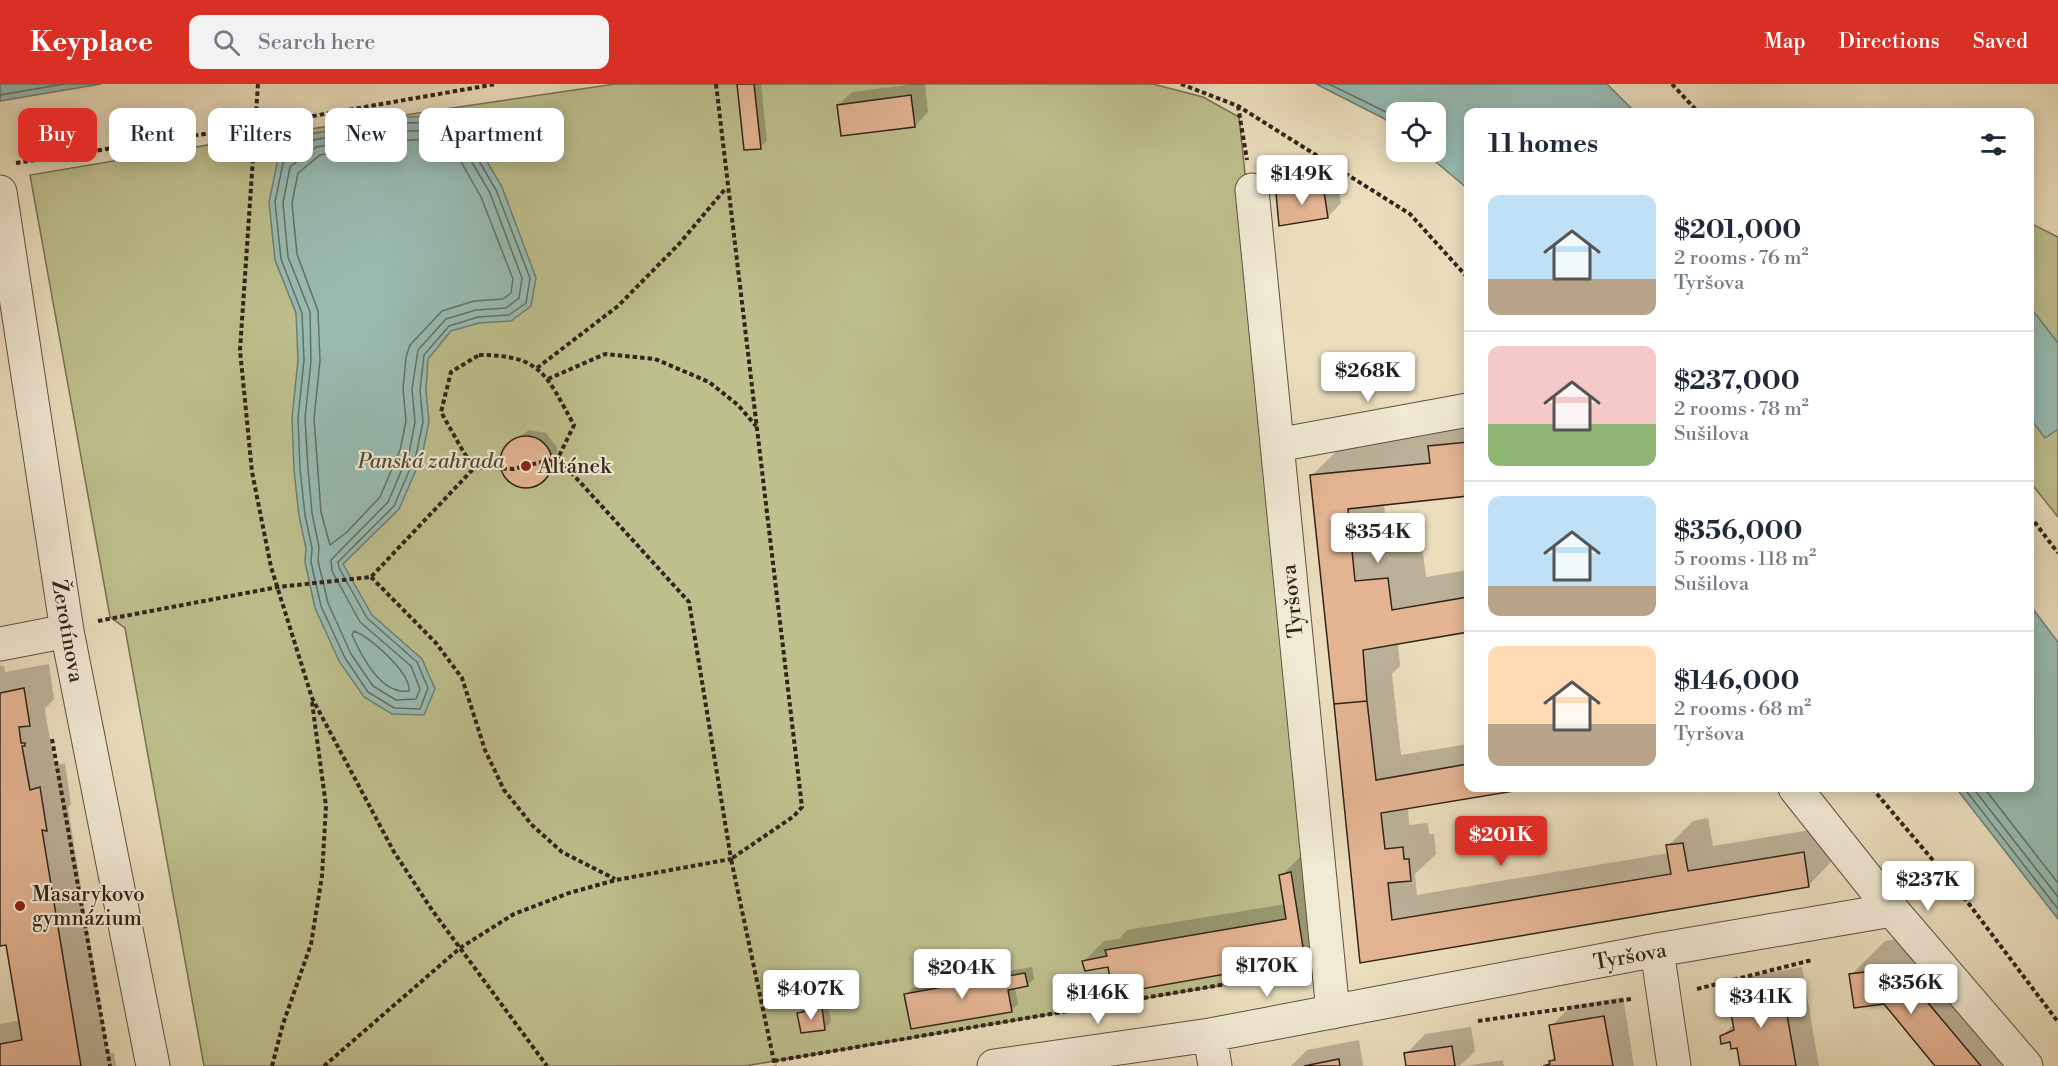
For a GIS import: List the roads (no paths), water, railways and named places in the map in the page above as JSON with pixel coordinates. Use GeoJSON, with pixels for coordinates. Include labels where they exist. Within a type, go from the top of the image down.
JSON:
{"type":"FeatureCollection","features":[{"type":"Feature","properties":{"kind":"street","name":"Žerotínova"},"geometry":{"type":"LineString","coordinates":[[6,178],[67,631],[153,1066]]}},
{"type":"Feature","properties":{"kind":"street","name":"Tyršova"},"geometry":{"type":"LineString","coordinates":[[1252,190],[1333,1012]]}},
{"type":"Feature","properties":{"kind":"street"},"geometry":{"type":"LineString","coordinates":[[1277,445],[1464,411]]}},
{"type":"Feature","properties":{"kind":"street"},"geometry":{"type":"LineString","coordinates":[[0,644],[67,631]]}},
{"type":"Feature","properties":{"kind":"street"},"geometry":{"type":"LineString","coordinates":[[1798,792],[1892,910],[2026,1066]]}},
{"type":"Feature","properties":{"kind":"street","name":"Tyršova"},"geometry":{"type":"LineString","coordinates":[[994,1066],[1213,1050],[1333,1012],[1657,950],[1892,910]]}},
{"type":"Feature","properties":{"kind":"street"},"geometry":{"type":"LineString","coordinates":[[1657,950],[1674,1066]]}},
{"type":"Feature","properties":{"kind":"water"},"geometry":{"type":"Polygon","coordinates":[[[0,84],[101,84],[0,101],[0,84]]]}},
{"type":"Feature","properties":{"kind":"water"},"geometry":{"type":"Polygon","coordinates":[[[1316,84],[1607,84],[1631,108],[1464,108],[1464,186],[1436,162],[1446,162],[1446,102],[1386,102],[1386,120],[1316,84]]]}},
{"type":"Feature","properties":{"kind":"water"},"geometry":{"type":"Polygon","coordinates":[[[407,117],[419,117],[419,162],[487,162],[502,187],[536,278],[531,306],[511,321],[479,323],[451,331],[428,359],[426,390],[429,422],[422,456],[399,509],[343,564],[372,615],[422,659],[435,689],[424,715],[392,714],[364,697],[339,661],[315,608],[305,562],[306,548],[299,516],[294,470],[292,418],[298,360],[296,313],[275,260],[269,202],[277,162],[313,162],[313,133],[325,131],[325,162],[407,162],[407,117]]]}},
{"type":"Feature","properties":{"kind":"water"},"geometry":{"type":"Polygon","coordinates":[[[2034,312],[2058,343],[2058,429],[2045,438],[2034,423],[2034,312]]]}},
{"type":"Feature","properties":{"kind":"water"},"geometry":{"type":"Polygon","coordinates":[[[2034,610],[2058,642],[2058,919],[1959,792],[2034,792],[2034,610]]]}},
{"type":"Feature","properties":{"kind":"place","name":"Altánek"},"geometry":{"type":"Point","coordinates":[526,466]}},
{"type":"Feature","properties":{"kind":"place","name":"Masarykovo gymnázium"},"geometry":{"type":"Point","coordinates":[20,906]}},
{"type":"Feature","properties":{"kind":"park label","name":"Panská zahrada"},"geometry":{"type":"Point","coordinates":[431,461]}}]}
